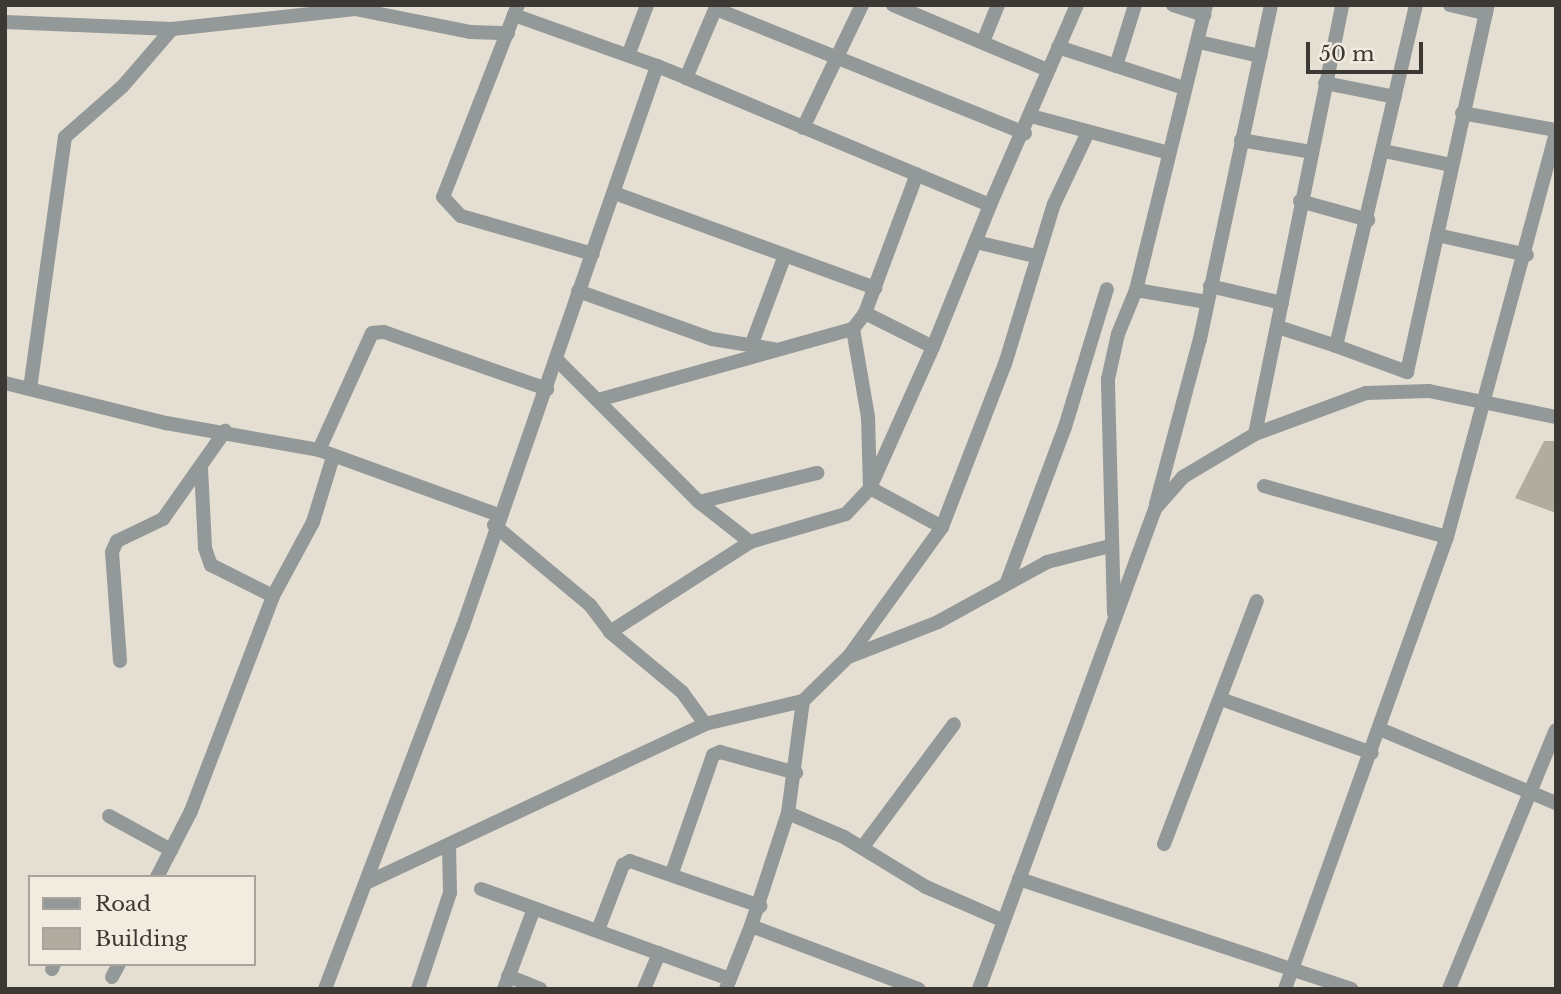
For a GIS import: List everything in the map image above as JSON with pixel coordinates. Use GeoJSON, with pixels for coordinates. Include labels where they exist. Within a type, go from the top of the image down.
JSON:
{"type":"FeatureCollection","features":[{"type":"Feature","properties":{"kind":"street"},"geometry":{"type":"LineString","coordinates":[[628,54],[647,5]]}},
{"type":"Feature","properties":{"kind":"street"},"geometry":{"type":"LineString","coordinates":[[803,128],[862,5]]}},
{"type":"Feature","properties":{"kind":"street"},"geometry":{"type":"LineString","coordinates":[[893,5],[1048,70]]}},
{"type":"Feature","properties":{"kind":"street"},"geometry":{"type":"LineString","coordinates":[[983,42],[998,5]]}},
{"type":"Feature","properties":{"kind":"street"},"geometry":{"type":"LineString","coordinates":[[610,632],[750,542],[845,514],[870,488],[979,243],[990,205],[1025,133],[1048,70],[1077,5]]}},
{"type":"Feature","properties":{"kind":"street"},"geometry":{"type":"LineString","coordinates":[[1116,66],[1136,5]]}},
{"type":"Feature","properties":{"kind":"street"},"geometry":{"type":"LineString","coordinates":[[1114,621],[1110,546],[1108,379],[1118,334],[1136,290],[1205,10],[1173,5]]}},
{"type":"Feature","properties":{"kind":"street"},"geometry":{"type":"LineString","coordinates":[[979,989],[1002,919],[1155,509],[1207,302],[1271,5]]}},
{"type":"Feature","properties":{"kind":"street"},"geometry":{"type":"LineString","coordinates":[[1255,434],[1278,327],[1300,201],[1342,5]]}},
{"type":"Feature","properties":{"kind":"street"},"geometry":{"type":"LineString","coordinates":[[1336,346],[1368,220],[1416,5]]}},
{"type":"Feature","properties":{"kind":"street"},"geometry":{"type":"LineString","coordinates":[[1407,372],[1487,9],[1450,5]]}},
{"type":"Feature","properties":{"kind":"street"},"geometry":{"type":"LineString","coordinates":[[686,78],[717,7],[1025,133]]}},
{"type":"Feature","properties":{"kind":"street"},"geometry":{"type":"LineString","coordinates":[[5,22],[172,29],[355,9],[470,32],[508,33]]}},
{"type":"Feature","properties":{"kind":"street"},"geometry":{"type":"LineString","coordinates":[[593,254],[461,216],[443,197],[516,10],[990,205]]}},
{"type":"Feature","properties":{"kind":"street"},"geometry":{"type":"LineString","coordinates":[[30,389],[65,137],[122,87],[172,29]]}},
{"type":"Feature","properties":{"kind":"street"},"geometry":{"type":"LineString","coordinates":[[1199,42],[1260,56]]}},
{"type":"Feature","properties":{"kind":"street"},"geometry":{"type":"LineString","coordinates":[[1059,47],[1184,88]]}},
{"type":"Feature","properties":{"kind":"street"},"geometry":{"type":"LineString","coordinates":[[325,989],[463,626],[496,520],[558,361],[578,291],[617,194],[657,66]]}},
{"type":"Feature","properties":{"kind":"street"},"geometry":{"type":"LineString","coordinates":[[1325,83],[1395,97]]}},
{"type":"Feature","properties":{"kind":"street"},"geometry":{"type":"LineString","coordinates":[[1285,989],[1381,730],[1447,537],[1527,255],[1556,132],[1462,113]]}},
{"type":"Feature","properties":{"kind":"street"},"geometry":{"type":"LineString","coordinates":[[1031,116],[1169,153]]}},
{"type":"Feature","properties":{"kind":"street"},"geometry":{"type":"LineString","coordinates":[[366,883],[705,724],[803,701],[849,656],[942,527],[1005,364],[1035,256],[1088,132]]}},
{"type":"Feature","properties":{"kind":"street"},"geometry":{"type":"LineString","coordinates":[[1241,139],[1311,152]]}},
{"type":"Feature","properties":{"kind":"street"},"geometry":{"type":"LineString","coordinates":[[1384,151],[1451,165]]}},
{"type":"Feature","properties":{"kind":"street"},"geometry":{"type":"LineString","coordinates":[[598,400],[782,351],[853,329],[865,313],[918,174]]}},
{"type":"Feature","properties":{"kind":"street"},"geometry":{"type":"LineString","coordinates":[[617,194],[875,288]]}},
{"type":"Feature","properties":{"kind":"street"},"geometry":{"type":"LineString","coordinates":[[1300,201],[1368,220]]}},
{"type":"Feature","properties":{"kind":"street"},"geometry":{"type":"LineString","coordinates":[[1437,235],[1527,255]]}},
{"type":"Feature","properties":{"kind":"street"},"geometry":{"type":"LineString","coordinates":[[979,243],[1035,256]]}},
{"type":"Feature","properties":{"kind":"street"},"geometry":{"type":"LineString","coordinates":[[751,346],[785,255]]}},
{"type":"Feature","properties":{"kind":"street"},"geometry":{"type":"LineString","coordinates":[[1210,286],[1282,303]]}},
{"type":"Feature","properties":{"kind":"street"},"geometry":{"type":"LineString","coordinates":[[1007,582],[1065,427],[1107,289]]}},
{"type":"Feature","properties":{"kind":"street"},"geometry":{"type":"LineString","coordinates":[[1136,290],[1207,302]]}},
{"type":"Feature","properties":{"kind":"street"},"geometry":{"type":"LineString","coordinates":[[578,291],[712,339],[782,351]]}},
{"type":"Feature","properties":{"kind":"street"},"geometry":{"type":"LineString","coordinates":[[865,313],[933,347]]}},
{"type":"Feature","properties":{"kind":"street"},"geometry":{"type":"LineString","coordinates":[[1278,327],[1407,372],[1429,391]]}},
{"type":"Feature","properties":{"kind":"street"},"geometry":{"type":"LineString","coordinates":[[853,329],[868,417],[870,488]]}},
{"type":"Feature","properties":{"kind":"street"},"geometry":{"type":"LineString","coordinates":[[158,875],[171,850],[273,596],[313,522],[326,453],[372,333],[384,332],[547,389]]}},
{"type":"Feature","properties":{"kind":"street"},"geometry":{"type":"LineString","coordinates":[[558,361],[699,502],[750,542]]}},
{"type":"Feature","properties":{"kind":"street"},"geometry":{"type":"LineString","coordinates":[[5,383],[166,423],[225,431],[326,453],[496,520],[590,605],[610,632],[682,692],[705,724]]}},
{"type":"Feature","properties":{"kind":"street"},"geometry":{"type":"LineString","coordinates":[[1155,509],[1182,477],[1255,434],[1366,393],[1429,391],[1556,417]]}},
{"type":"Feature","properties":{"kind":"street"},"geometry":{"type":"LineString","coordinates":[[120,661],[112,552],[117,541],[163,519],[225,431]]}},
{"type":"Feature","properties":{"kind":"street"},"geometry":{"type":"LineString","coordinates":[[201,468],[205,548],[212,565],[273,596]]}},
{"type":"Feature","properties":{"kind":"street"},"geometry":{"type":"LineString","coordinates":[[699,502],[817,473]]}},
{"type":"Feature","properties":{"kind":"street"},"geometry":{"type":"LineString","coordinates":[[1264,486],[1447,537]]}},
{"type":"Feature","properties":{"kind":"street"},"geometry":{"type":"LineString","coordinates":[[870,488],[942,527]]}},
{"type":"Feature","properties":{"kind":"street"},"geometry":{"type":"LineString","coordinates":[[849,656],[939,622],[1047,562],[1110,546]]}},
{"type":"Feature","properties":{"kind":"street"},"geometry":{"type":"LineString","coordinates":[[1164,844],[1257,601]]}},
{"type":"Feature","properties":{"kind":"street"},"geometry":{"type":"LineString","coordinates":[[1221,699],[1372,753]]}},
{"type":"Feature","properties":{"kind":"street"},"geometry":{"type":"LineString","coordinates":[[481,889],[533,911],[598,930],[659,953],[727,984],[760,906],[788,813],[796,773],[803,701]]}},
{"type":"Feature","properties":{"kind":"street"},"geometry":{"type":"LineString","coordinates":[[862,848],[954,724]]}},
{"type":"Feature","properties":{"kind":"street"},"geometry":{"type":"LineString","coordinates":[[1381,730],[1556,803]]}},
{"type":"Feature","properties":{"kind":"street"},"geometry":{"type":"LineString","coordinates":[[1450,989],[1556,730]]}},
{"type":"Feature","properties":{"kind":"street"},"geometry":{"type":"LineString","coordinates":[[672,873],[713,755],[796,773]]}},
{"type":"Feature","properties":{"kind":"street"},"geometry":{"type":"LineString","coordinates":[[788,813],[862,848],[926,887],[1002,919]]}},
{"type":"Feature","properties":{"kind":"street"},"geometry":{"type":"LineString","coordinates":[[109,816],[171,850]]}},
{"type":"Feature","properties":{"kind":"street"},"geometry":{"type":"LineString","coordinates":[[418,989],[450,893],[449,845]]}},
{"type":"Feature","properties":{"kind":"street"},"geometry":{"type":"LineString","coordinates":[[598,930],[622,865],[641,861],[760,906]]}},
{"type":"Feature","properties":{"kind":"street"},"geometry":{"type":"LineString","coordinates":[[1019,879],[1293,967],[1351,989]]}},
{"type":"Feature","properties":{"kind":"street"},"geometry":{"type":"LineString","coordinates":[[533,911],[506,982],[541,989]]}},
{"type":"Feature","properties":{"kind":"street"},"geometry":{"type":"LineString","coordinates":[[751,926],[919,989]]}},
{"type":"Feature","properties":{"kind":"street"},"geometry":{"type":"LineString","coordinates":[[644,989],[659,953]]}},
{"type":"Feature","properties":{"kind":"building"},"geometry":{"type":"Polygon","coordinates":[[[1544,441],[1556,441],[1556,513],[1515,498],[1544,441]]]}}]}
